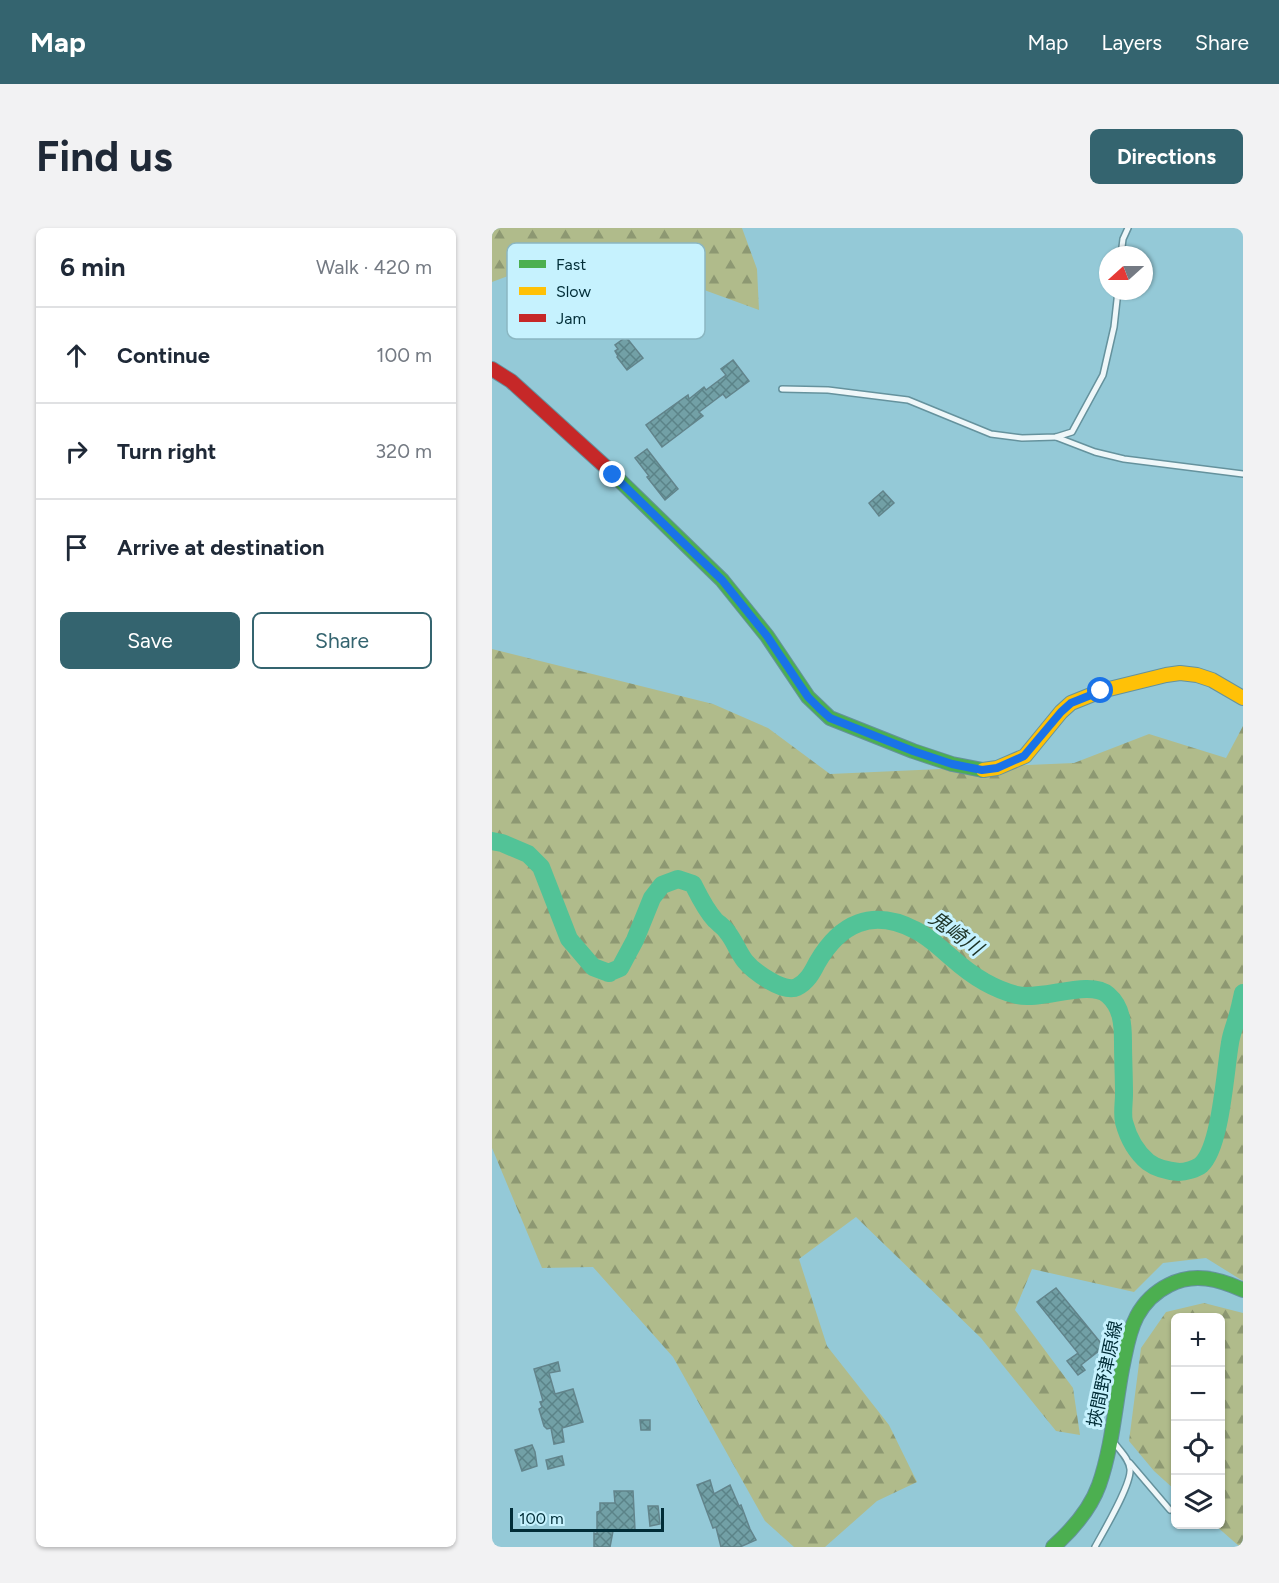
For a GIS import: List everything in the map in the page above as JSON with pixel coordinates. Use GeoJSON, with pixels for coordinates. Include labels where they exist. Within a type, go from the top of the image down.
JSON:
{"type":"FeatureCollection","features":[{"type":"Feature","properties":{"kind":"street"},"geometry":{"type":"LineString","coordinates":[[492,369],[511,381],[578,441],[722,580],[767,636],[808,697],[830,718],[913,751],[952,764],[982,770],[997,768],[1024,756],[1071,703],[1101,691],[1166,675],[1187,674],[1212,680],[1243,698]]}},
{"type":"Feature","properties":{"kind":"street","name":"挾間野津原線"},"geometry":{"type":"LineString","coordinates":[[1053,1547],[1073,1527],[1092,1499],[1101,1476],[1130,1332],[1137,1314],[1155,1292],[1168,1285],[1190,1279],[1218,1280],[1243,1290]]}},
{"type":"Feature","properties":{"kind":"lane"},"geometry":{"type":"LineString","coordinates":[[1122,246],[1128,228]]}},
{"type":"Feature","properties":{"kind":"lane"},"geometry":{"type":"LineString","coordinates":[[782,389],[828,390],[908,400],[991,434],[1022,438],[1056,437],[1072,432],[1103,375],[1114,327],[1117,300]]}},
{"type":"Feature","properties":{"kind":"lane"},"geometry":{"type":"LineString","coordinates":[[1056,437],[1095,452],[1124,459],[1243,474]]}},
{"type":"Feature","properties":{"kind":"lane"},"geometry":{"type":"LineString","coordinates":[[1110,1438],[1170,1510]]}},
{"type":"Feature","properties":{"kind":"lane"},"geometry":{"type":"LineString","coordinates":[[1095,1547],[1129,1480],[1130,1467],[1127,1459]]}},
{"type":"Feature","properties":{"kind":"green space"},"geometry":{"type":"Polygon","coordinates":[[[492,228],[742,228],[757,269],[759,310],[705,290],[705,243],[507,243],[507,276],[492,282],[492,228]]]}},
{"type":"Feature","properties":{"kind":"green space"},"geometry":{"type":"Polygon","coordinates":[[[492,649],[713,704],[768,728],[830,774],[1074,763],[1149,734],[1226,758],[1243,726],[1243,1281],[1206,1258],[1163,1263],[1134,1292],[1032,1269],[1015,1310],[1073,1388],[1080,1435],[1056,1431],[981,1338],[856,1217],[799,1259],[827,1346],[889,1425],[917,1482],[877,1501],[825,1547],[794,1547],[765,1521],[673,1357],[593,1267],[542,1268],[492,1148],[492,649]]]}},
{"type":"Feature","properties":{"kind":"green space"},"geometry":{"type":"Polygon","coordinates":[[[1204,1303],[1243,1313],[1243,1547],[1240,1547],[1220,1529],[1225,1529],[1225,1313],[1171,1313],[1171,1486],[1154,1471],[1129,1441],[1141,1348],[1166,1312],[1204,1303]]]}},
{"type":"Feature","properties":{"kind":"building"},"geometry":{"type":"Polygon","coordinates":[[[623,339],[628,339],[643,358],[627,370],[617,357],[615,351],[618,349],[615,345],[623,339]]]}},
{"type":"Feature","properties":{"kind":"building"},"geometry":{"type":"Polygon","coordinates":[[[733,360],[749,381],[726,398],[723,394],[699,412],[703,416],[662,447],[646,425],[688,395],[689,399],[704,387],[706,390],[726,375],[721,369],[733,360]]]}},
{"type":"Feature","properties":{"kind":"building"},"geometry":{"type":"Polygon","coordinates":[[[647,449],[678,489],[665,500],[635,458],[647,449]]]}},
{"type":"Feature","properties":{"kind":"building"},"geometry":{"type":"Polygon","coordinates":[[[883,491],[894,503],[879,516],[869,503],[883,491]]]}},
{"type":"Feature","properties":{"kind":"building"},"geometry":{"type":"Polygon","coordinates":[[[1056,1288],[1104,1347],[1081,1365],[1085,1370],[1078,1375],[1067,1361],[1078,1353],[1037,1302],[1056,1288]]]}},
{"type":"Feature","properties":{"kind":"building"},"geometry":{"type":"Polygon","coordinates":[[[558,1362],[560,1371],[549,1373],[555,1394],[573,1389],[583,1422],[562,1428],[564,1442],[554,1444],[551,1428],[547,1429],[544,1426],[539,1409],[542,1407],[540,1402],[543,1401],[534,1369],[558,1362]]]}},
{"type":"Feature","properties":{"kind":"building"},"geometry":{"type":"Polygon","coordinates":[[[640,1420],[650,1420],[650,1430],[641,1430],[640,1420]]]}},
{"type":"Feature","properties":{"kind":"building"},"geometry":{"type":"Polygon","coordinates":[[[532,1445],[537,1466],[522,1471],[515,1450],[532,1445]]]}},
{"type":"Feature","properties":{"kind":"building"},"geometry":{"type":"Polygon","coordinates":[[[562,1456],[564,1465],[548,1469],[546,1460],[562,1456]]]}},
{"type":"Feature","properties":{"kind":"building"},"geometry":{"type":"Polygon","coordinates":[[[710,1480],[714,1494],[730,1485],[756,1540],[740,1547],[721,1547],[716,1527],[713,1528],[697,1485],[710,1480]]]}},
{"type":"Feature","properties":{"kind":"building"},"geometry":{"type":"Polygon","coordinates":[[[614,1491],[633,1491],[635,1530],[613,1531],[610,1547],[594,1547],[594,1533],[597,1534],[597,1512],[600,1511],[600,1503],[615,1503],[614,1491]]]}},
{"type":"Feature","properties":{"kind":"building"},"geometry":{"type":"Polygon","coordinates":[[[648,1506],[658,1506],[660,1524],[650,1526],[648,1506]]]}},
{"type":"Feature","properties":{"kind":"waterway","name":"鬼崎川"},"geometry":{"type":"LineString","coordinates":[[492,841],[528,854],[541,867],[569,939],[593,967],[608,973],[620,968],[635,940],[652,898],[662,885],[678,879],[693,884],[708,911],[727,931],[749,965],[769,980],[785,987],[797,987],[804,983],[826,949],[847,929],[858,923],[885,920],[899,923],[920,933],[974,976],[1017,995],[1027,996],[1090,989],[1100,991],[1113,1000],[1121,1017],[1123,1116],[1128,1133],[1136,1149],[1148,1162],[1158,1168],[1171,1171],[1193,1169],[1201,1165],[1208,1156],[1218,1126],[1230,1040],[1243,993]]}},
{"type":"Feature","properties":{"kind":"traffic: fast"},"geometry":{"type":"LineString","coordinates":[[609,470],[722,580],[767,636],[808,697],[830,718],[913,751],[952,764],[983,770]]}},
{"type":"Feature","properties":{"kind":"traffic: fast"},"geometry":{"type":"LineString","coordinates":[[1053,1547],[1080,1519],[1099,1485],[1110,1442],[1128,1342],[1134,1322],[1143,1307],[1164,1288],[1188,1279],[1206,1278],[1243,1290]]}},
{"type":"Feature","properties":{"kind":"traffic: slow"},"geometry":{"type":"LineString","coordinates":[[983,770],[997,768],[1025,756],[1071,703],[1101,691],[1180,673],[1212,680],[1243,698]]}},
{"type":"Feature","properties":{"kind":"traffic: jam"},"geometry":{"type":"LineString","coordinates":[[492,369],[511,381],[609,470]]}},
{"type":"Feature","properties":{"kind":"route"},"geometry":{"type":"LineString","coordinates":[[613,475],[722,580],[781,655],[808,697],[830,718],[913,751],[952,764],[982,770],[997,768],[1024,756],[1071,703],[1101,691]]}}]}
